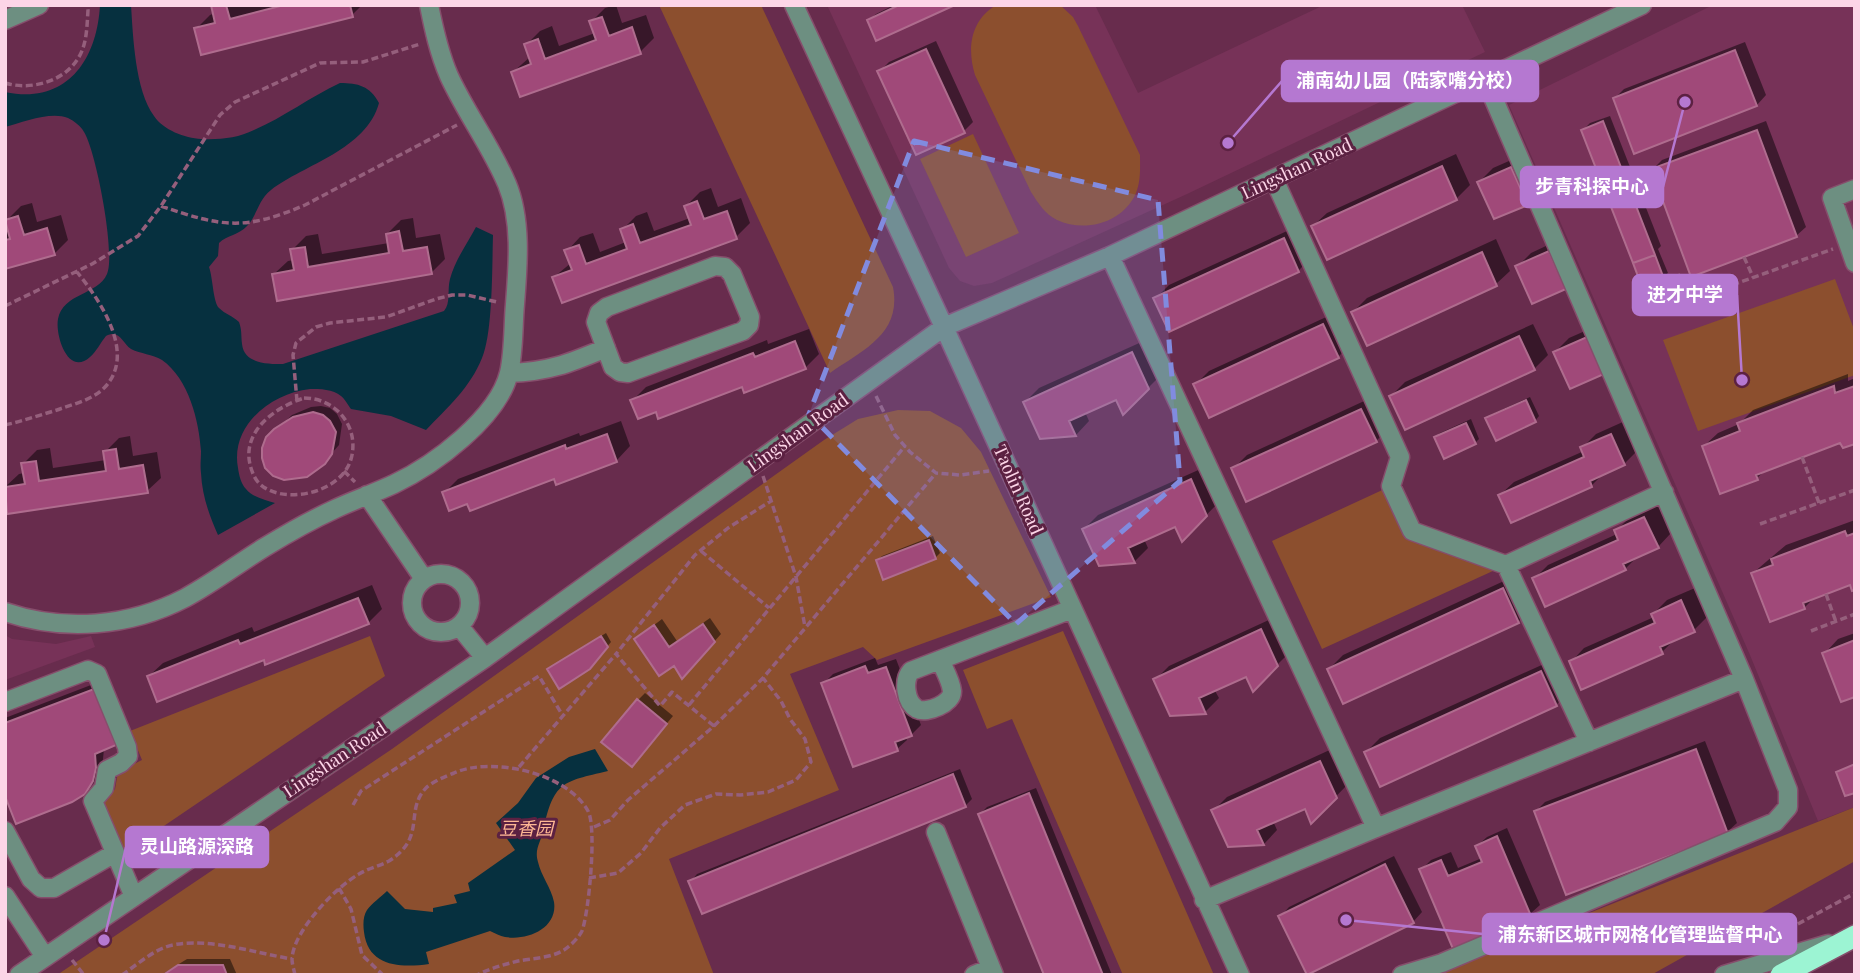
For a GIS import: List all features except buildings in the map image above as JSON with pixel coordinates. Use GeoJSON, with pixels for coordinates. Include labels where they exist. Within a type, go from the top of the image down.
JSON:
{"type":"FeatureCollection","features":[{"type":"Feature","properties":{"kind":"highway"},"geometry":{"type":"LineString","coordinates":[[1781,975],[1855,936]]}},
{"type":"Feature","properties":{"kind":"street"},"geometry":{"type":"LineString","coordinates":[[10,14],[39,5]]}},
{"type":"Feature","properties":{"kind":"street"},"geometry":{"type":"LineString","coordinates":[[5,612],[30,621],[68,625],[97,624],[156,610],[186,597],[291,532],[395,484],[452,446],[486,413],[500,395],[509,373],[517,269],[514,213],[508,187],[449,76],[436,39],[429,5]]}},
{"type":"Feature","properties":{"kind":"street","name":"Taolin Road"},"geometry":{"type":"LineString","coordinates":[[794,5],[1240,975]]}},
{"type":"Feature","properties":{"kind":"street","name":"Lingshan Road"},"geometry":{"type":"LineString","coordinates":[[19,975],[485,658],[944,327],[1110,256],[1642,5]]}},
{"type":"Feature","properties":{"kind":"street"},"geometry":{"type":"LineString","coordinates":[[1402,975],[1442,963],[1775,822],[1788,807],[1788,790],[1744,679],[1486,80]]}},
{"type":"Feature","properties":{"kind":"street"},"geometry":{"type":"LineString","coordinates":[[1274,179],[1400,457],[1391,485],[1412,531],[1506,565],[1664,492]]}},
{"type":"Feature","properties":{"kind":"street"},"geometry":{"type":"LineString","coordinates":[[1855,189],[1832,198],[1855,263]]}},
{"type":"Feature","properties":{"kind":"street"},"geometry":{"type":"LineString","coordinates":[[1110,256],[1376,828]]}},
{"type":"Feature","properties":{"kind":"street"},"geometry":{"type":"LineString","coordinates":[[715,266],[725,267],[732,274],[750,317],[749,325],[743,331],[628,373],[613,367],[606,348],[596,322],[599,313],[607,307],[715,266]]}},
{"type":"Feature","properties":{"kind":"street"},"geometry":{"type":"LineString","coordinates":[[509,373],[538,372],[571,363],[606,348]]}},
{"type":"Feature","properties":{"kind":"street"},"geometry":{"type":"LineString","coordinates":[[367,495],[424,579]]}},
{"type":"Feature","properties":{"kind":"street"},"geometry":{"type":"LineString","coordinates":[[1506,565],[1589,742]]}},
{"type":"Feature","properties":{"kind":"street"},"geometry":{"type":"LineString","coordinates":[[443,573],[461,581],[470,599],[466,618],[459,626],[442,632],[424,627],[417,620],[413,612],[413,594],[424,579],[443,573]]}},
{"type":"Feature","properties":{"kind":"street"},"geometry":{"type":"LineString","coordinates":[[940,660],[1072,609]]}},
{"type":"Feature","properties":{"kind":"street"},"geometry":{"type":"LineString","coordinates":[[459,626],[485,658]]}},
{"type":"Feature","properties":{"kind":"street"},"geometry":{"type":"LineString","coordinates":[[5,702],[88,670],[97,674],[127,747],[128,756],[107,770],[104,788],[93,801],[134,897]]}},
{"type":"Feature","properties":{"kind":"street"},"geometry":{"type":"LineString","coordinates":[[1205,900],[1744,679]]}},
{"type":"Feature","properties":{"kind":"street"},"geometry":{"type":"LineString","coordinates":[[5,831],[31,879],[41,888],[54,888],[115,853]]}},
{"type":"Feature","properties":{"kind":"street"},"geometry":{"type":"LineString","coordinates":[[936,832],[987,973]]}},
{"type":"Feature","properties":{"kind":"street"},"geometry":{"type":"LineString","coordinates":[[5,896],[46,957]]}},
{"type":"Feature","properties":{"kind":"street"},"geometry":{"type":"LineString","coordinates":[[1724,975],[1855,936]]}},
{"type":"Feature","properties":{"kind":"path"},"geometry":{"type":"LineString","coordinates":[[5,83],[30,87],[52,80],[71,68],[85,42],[87,5]]}},
{"type":"Feature","properties":{"kind":"path"},"geometry":{"type":"LineString","coordinates":[[5,306],[93,264],[138,236],[161,206],[220,115],[235,102],[320,63],[363,62],[436,39]]}},
{"type":"Feature","properties":{"kind":"path"},"geometry":{"type":"LineString","coordinates":[[161,206],[206,221],[230,224],[281,215],[471,118]]}},
{"type":"Feature","properties":{"kind":"path"},"geometry":{"type":"LineString","coordinates":[[1678,274],[1690,300],[1848,243]]}},
{"type":"Feature","properties":{"kind":"path"},"geometry":{"type":"LineString","coordinates":[[1744,257],[1753,277]]}},
{"type":"Feature","properties":{"kind":"path"},"geometry":{"type":"LineString","coordinates":[[5,425],[91,398],[105,388],[114,375],[115,342],[106,314],[96,295],[77,272]]}},
{"type":"Feature","properties":{"kind":"path"},"geometry":{"type":"LineString","coordinates":[[297,401],[293,355],[296,343],[316,327],[386,317],[443,297],[467,295],[494,301]]}},
{"type":"Feature","properties":{"kind":"path"},"geometry":{"type":"LineString","coordinates":[[870,381],[895,435],[936,472],[960,475],[1007,467]]}},
{"type":"Feature","properties":{"kind":"path"},"geometry":{"type":"LineString","coordinates":[[318,398],[341,413],[349,425],[352,457],[344,471],[331,484],[292,497],[276,494],[262,487],[254,478],[249,452],[251,438],[262,423],[275,411],[297,401],[318,398]]}},
{"type":"Feature","properties":{"kind":"path"},"geometry":{"type":"LineString","coordinates":[[689,705],[905,446]]}},
{"type":"Feature","properties":{"kind":"path"},"geometry":{"type":"LineString","coordinates":[[1802,457],[1819,503]]}},
{"type":"Feature","properties":{"kind":"path"},"geometry":{"type":"LineString","coordinates":[[758,461],[796,577],[805,628]]}},
{"type":"Feature","properties":{"kind":"path"},"geometry":{"type":"LineString","coordinates":[[593,827],[610,820],[628,800],[714,726],[763,678],[936,472]]}},
{"type":"Feature","properties":{"kind":"path"},"geometry":{"type":"LineString","coordinates":[[1760,524],[1855,490]]}},
{"type":"Feature","properties":{"kind":"path"},"geometry":{"type":"LineString","coordinates":[[519,767],[701,551],[728,528],[771,501]]}},
{"type":"Feature","properties":{"kind":"path"},"geometry":{"type":"LineString","coordinates":[[701,551],[770,608]]}},
{"type":"Feature","properties":{"kind":"path"},"geometry":{"type":"LineString","coordinates":[[1826,594],[1836,622]]}},
{"type":"Feature","properties":{"kind":"path"},"geometry":{"type":"LineString","coordinates":[[1811,631],[1855,614]]}},
{"type":"Feature","properties":{"kind":"path"},"geometry":{"type":"LineString","coordinates":[[616,654],[660,706],[672,692],[714,726]]}},
{"type":"Feature","properties":{"kind":"path"},"geometry":{"type":"LineString","coordinates":[[353,805],[361,790],[539,676],[563,716]]}},
{"type":"Feature","properties":{"kind":"path"},"geometry":{"type":"LineString","coordinates":[[589,878],[618,873],[641,853],[660,828],[685,805],[716,794],[768,792],[796,780],[811,762],[804,739],[781,701],[763,678]]}},
{"type":"Feature","properties":{"kind":"path"},"geometry":{"type":"LineString","coordinates":[[295,975],[292,959],[297,940],[339,888],[360,873],[388,861],[411,841],[416,808],[426,789],[456,772],[484,766],[519,767],[577,797],[588,811],[593,827],[585,919],[580,935],[566,950],[493,967],[477,975]]}},
{"type":"Feature","properties":{"kind":"path"},"geometry":{"type":"LineString","coordinates":[[339,888],[351,909],[362,955],[383,975]]}},
{"type":"Feature","properties":{"kind":"path"},"geometry":{"type":"LineString","coordinates":[[1755,947],[1855,893]]}},
{"type":"Feature","properties":{"kind":"path"},"geometry":{"type":"LineString","coordinates":[[122,975],[163,949],[181,944],[217,946],[292,959]]}},
{"type":"Feature","properties":{"kind":"highlighted area"},"geometry":{"type":"Polygon","coordinates":[[[914,141],[1158,200],[1180,481],[1016,624],[809,414],[914,141]]]}},
{"type":"Feature","properties":{"kind":"shaded area"},"geometry":{"type":"Polygon","coordinates":[[[827,5],[1095,5],[1138,93],[1324,5],[1462,5],[1485,52],[1187,194],[992,283],[974,286],[960,281],[949,268],[827,5]]]}},
{"type":"Feature","properties":{"kind":"shaded area"},"geometry":{"type":"Polygon","coordinates":[[[1713,5],[1855,5],[1855,807],[1818,821],[1750,655],[1509,105],[1713,5]]]}},
{"type":"Feature","properties":{"kind":"shaded area"},"geometry":{"type":"Polygon","coordinates":[[[5,635],[12,639],[56,644],[91,636],[95,647],[5,680],[5,635]]]}},
{"type":"Feature","properties":{"kind":"green space"},"geometry":{"type":"Polygon","coordinates":[[[659,5],[761,5],[893,287],[892,317],[886,329],[867,348],[830,373],[659,5]]]}},
{"type":"Feature","properties":{"kind":"green space"},"geometry":{"type":"Polygon","coordinates":[[[996,5],[1060,5],[1078,26],[1140,155],[1136,193],[1122,212],[1113,218],[1091,225],[1068,224],[1049,215],[1031,192],[975,75],[971,55],[976,27],[996,5]]]}},
{"type":"Feature","properties":{"kind":"green space"},"geometry":{"type":"Polygon","coordinates":[[[973,134],[1019,233],[966,257],[920,159],[973,134]]]}},
{"type":"Feature","properties":{"kind":"green space"},"geometry":{"type":"Polygon","coordinates":[[[1835,279],[1855,332],[1855,375],[1698,431],[1663,340],[1835,279]]]}},
{"type":"Feature","properties":{"kind":"green space","name":"豆香园"},"geometry":{"type":"Polygon","coordinates":[[[898,410],[930,411],[961,428],[981,452],[1051,597],[877,660],[863,647],[790,674],[839,790],[669,859],[714,975],[57,975],[392,749],[824,440],[858,419],[898,410]]]}},
{"type":"Feature","properties":{"kind":"green space"},"geometry":{"type":"Polygon","coordinates":[[[1391,486],[1413,531],[1506,565],[1322,649],[1272,541],[1391,486]]]}},
{"type":"Feature","properties":{"kind":"green space"},"geometry":{"type":"Polygon","coordinates":[[[1063,631],[1214,975],[1123,975],[1012,719],[987,729],[963,670],[1063,631]]]}},
{"type":"Feature","properties":{"kind":"green space"},"geometry":{"type":"Polygon","coordinates":[[[370,636],[385,676],[124,853],[103,803],[115,789],[118,772],[142,760],[130,731],[370,636]]]}},
{"type":"Feature","properties":{"kind":"green space"},"geometry":{"type":"Polygon","coordinates":[[[1855,807],[1855,861],[1651,975],[1434,975],[1855,807]]]}},
{"type":"Feature","properties":{"kind":"water"},"geometry":{"type":"Polygon","coordinates":[[[100,5],[131,5],[136,62],[148,105],[158,121],[181,135],[208,139],[242,135],[340,83],[363,87],[372,93],[379,103],[372,119],[361,133],[333,154],[271,190],[263,198],[247,226],[219,243],[218,256],[209,267],[215,301],[219,308],[239,322],[244,351],[252,359],[283,364],[444,311],[452,272],[476,227],[493,235],[486,347],[471,379],[450,405],[426,430],[391,416],[351,409],[338,394],[322,389],[310,389],[281,397],[256,414],[240,438],[237,453],[239,474],[244,487],[255,496],[275,503],[218,535],[203,489],[200,439],[195,414],[186,389],[171,368],[158,358],[131,349],[115,334],[106,336],[92,355],[82,362],[69,358],[61,343],[58,319],[61,310],[73,299],[103,281],[109,263],[103,203],[94,159],[84,132],[75,122],[61,116],[37,118],[5,127],[5,92],[45,92],[61,85],[85,61],[98,25],[100,5]]]}},
{"type":"Feature","properties":{"kind":"water"},"geometry":{"type":"Polygon","coordinates":[[[595,749],[608,771],[562,786],[551,802],[538,846],[539,867],[554,902],[554,911],[546,926],[532,935],[514,938],[490,931],[426,952],[429,964],[397,965],[379,959],[372,952],[367,944],[363,924],[366,912],[374,902],[387,891],[405,909],[433,912],[433,908],[457,903],[454,895],[470,891],[468,883],[515,850],[496,823],[518,803],[536,778],[569,757],[595,749]]]}},
{"type":"Feature","properties":{"kind":"place","name":"步青科探中心"},"geometry":{"type":"Point","coordinates":[1685,102]}},
{"type":"Feature","properties":{"kind":"place","name":"浦南幼儿园（陆家嘴分校）"},"geometry":{"type":"Point","coordinates":[1228,143]}},
{"type":"Feature","properties":{"kind":"place","name":"进才中学"},"geometry":{"type":"Point","coordinates":[1742,380]}},
{"type":"Feature","properties":{"kind":"place","name":"浦东新区城市网格化管理监督中心"},"geometry":{"type":"Point","coordinates":[1346,920]}},
{"type":"Feature","properties":{"kind":"place","name":"灵山路源深路"},"geometry":{"type":"Point","coordinates":[104,940]}}]}
